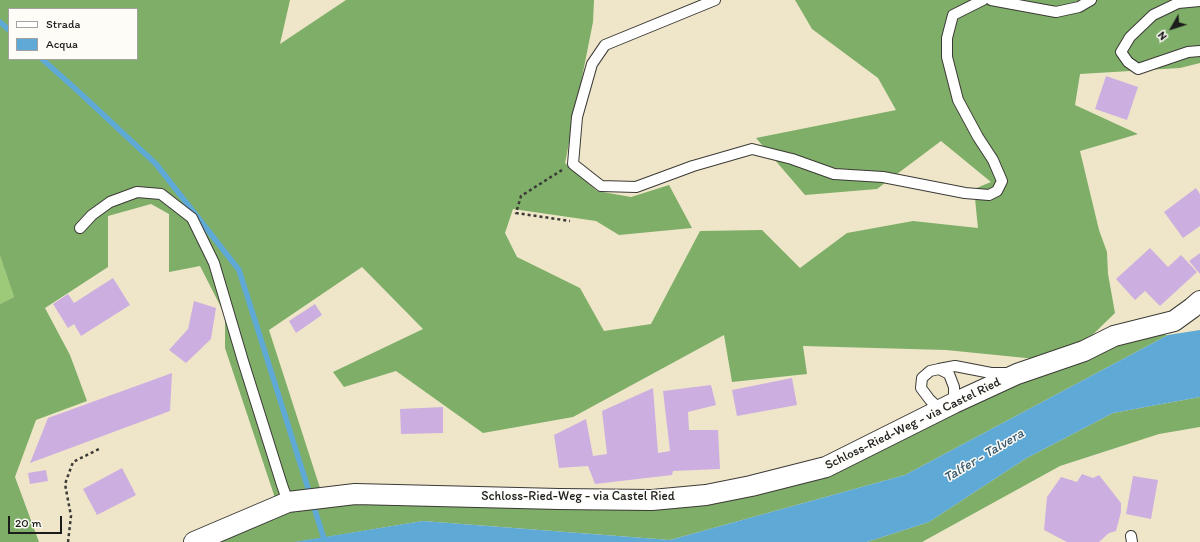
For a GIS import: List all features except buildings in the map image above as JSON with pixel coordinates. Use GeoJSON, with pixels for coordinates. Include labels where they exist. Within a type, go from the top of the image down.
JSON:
{"type":"FeatureCollection","features":[{"type":"Feature","properties":{"kind":"street","name":"Schloss-Ried-Weg - via Castel Ried"},"geometry":{"type":"LineString","coordinates":[[295,501],[355,494],[652,500],[706,495],[751,486],[826,467],[1017,374],[1084,351],[1114,336],[1174,321],[1200,301]]}},
{"type":"Feature","properties":{"kind":"street"},"geometry":{"type":"LineString","coordinates":[[194,542],[295,501]]}},
{"type":"Feature","properties":{"kind":"lane"},"geometry":{"type":"LineString","coordinates":[[715,0],[605,45],[592,64],[577,117],[573,164],[601,186],[636,187],[694,166],[752,149],[792,159],[834,174],[883,177],[966,193],[989,195],[997,191],[1002,181],[993,160],[978,137],[958,100],[947,57],[947,38],[953,15],[983,0]]}},
{"type":"Feature","properties":{"kind":"lane"},"geometry":{"type":"LineString","coordinates":[[991,0],[1056,12],[1079,7],[1091,0]]}},
{"type":"Feature","properties":{"kind":"lane"},"geometry":{"type":"LineString","coordinates":[[1200,1],[1178,3],[1153,16],[1130,37],[1121,52],[1128,62],[1138,69],[1188,52],[1200,51]]}},
{"type":"Feature","properties":{"kind":"lane"},"geometry":{"type":"LineString","coordinates":[[80,228],[92,215],[110,202],[137,192],[161,194],[192,218],[214,263],[282,485],[295,501]]}},
{"type":"Feature","properties":{"kind":"lane"},"geometry":{"type":"LineString","coordinates":[[939,369],[949,374],[954,387],[947,407],[930,400],[921,388],[922,378],[930,371],[939,369],[955,366],[991,373],[1017,374]]}},
{"type":"Feature","properties":{"kind":"path"},"geometry":{"type":"LineString","coordinates":[[570,221],[516,213],[521,196],[573,164]]}},
{"type":"Feature","properties":{"kind":"path"},"geometry":{"type":"LineString","coordinates":[[68,542],[71,516],[65,484],[72,462],[101,448]]}},
{"type":"Feature","properties":{"kind":"green space"},"geometry":{"type":"Polygon","coordinates":[[[0,0],[290,0],[280,44],[346,0],[594,0],[593,22],[565,163],[597,191],[631,197],[669,185],[692,228],[619,235],[596,221],[513,209],[505,233],[517,257],[580,288],[604,331],[651,324],[700,231],[762,230],[800,268],[847,233],[913,221],[978,228],[974,189],[991,182],[941,141],[877,189],[805,195],[756,138],[896,110],[878,78],[812,29],[795,0],[1200,0],[1200,63],[1180,68],[1080,74],[1075,105],[1138,134],[1080,151],[1099,230],[1107,252],[1108,274],[1115,313],[1080,347],[1036,359],[946,350],[803,346],[807,374],[732,382],[724,335],[573,417],[483,433],[396,371],[344,387],[333,372],[423,329],[362,267],[269,330],[320,488],[275,498],[225,348],[225,315],[200,266],[169,272],[169,214],[151,204],[108,216],[108,267],[45,308],[70,355],[87,401],[36,420],[15,477],[39,542],[0,542],[0,304],[14,297],[0,256],[0,0]]]}},
{"type":"Feature","properties":{"kind":"green space"},"geometry":{"type":"Polygon","coordinates":[[[0,256],[14,297],[0,304],[0,256]]]}},
{"type":"Feature","properties":{"kind":"green space"},"geometry":{"type":"Polygon","coordinates":[[[1157,335],[1168,335],[905,475],[670,540],[423,521],[296,542],[214,542],[267,518],[314,506],[381,503],[561,506],[829,472],[907,438],[986,394],[1121,342],[1157,335]]]}},
{"type":"Feature","properties":{"kind":"green space"},"geometry":{"type":"Polygon","coordinates":[[[1200,397],[1200,427],[1159,434],[1060,466],[922,542],[867,542],[929,522],[1025,459],[1113,413],[1200,397]]]}},
{"type":"Feature","properties":{"kind":"water","name":"Talfer - Talvera"},"geometry":{"type":"Polygon","coordinates":[[[1200,330],[1200,397],[1113,413],[1025,459],[929,522],[867,542],[294,542],[423,521],[670,540],[905,475],[1168,335],[1200,330]]]}},
{"type":"Feature","properties":{"kind":"waterway"},"geometry":{"type":"LineString","coordinates":[[0,22],[8,29]]}},
{"type":"Feature","properties":{"kind":"waterway"},"geometry":{"type":"LineString","coordinates":[[43,60],[156,164],[239,270],[325,542]]}}]}
